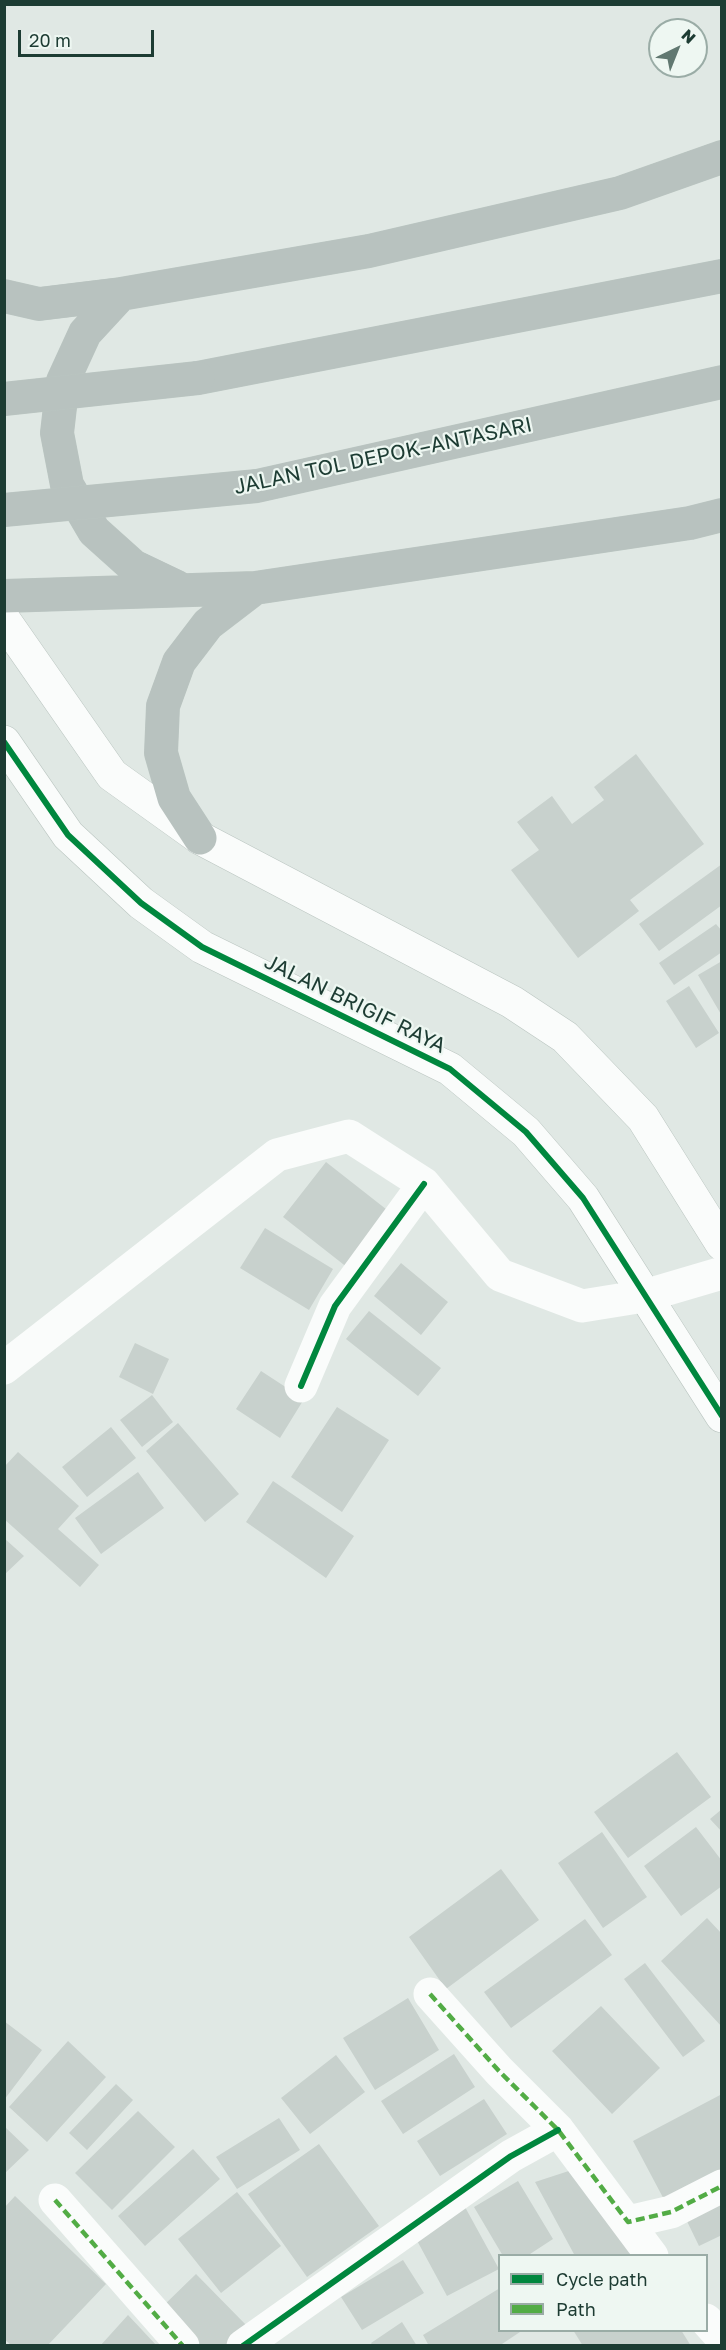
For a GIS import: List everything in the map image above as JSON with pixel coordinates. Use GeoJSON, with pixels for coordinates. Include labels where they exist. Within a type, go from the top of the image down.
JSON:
{"type":"FeatureCollection","features":[{"type":"Feature","properties":{"kind":"highway"},"geometry":{"type":"LineString","coordinates":[[4,314],[39,304],[121,294],[369,251],[620,193],[722,157]]}},
{"type":"Feature","properties":{"kind":"highway"},"geometry":{"type":"LineString","coordinates":[[4,399],[198,378],[722,276]]}},
{"type":"Feature","properties":{"kind":"highway"},"geometry":{"type":"LineString","coordinates":[[121,294],[85,333],[63,381],[57,433],[67,485],[94,531],[133,566],[182,589]]}},
{"type":"Feature","properties":{"kind":"highway"},"geometry":{"type":"LineString","coordinates":[[4,296],[39,304]]}},
{"type":"Feature","properties":{"kind":"highway","name":"JALAN TOL DEPOK–ANTASARI"},"geometry":{"type":"LineString","coordinates":[[4,510],[257,486],[722,382]]}},
{"type":"Feature","properties":{"kind":"highway"},"geometry":{"type":"LineString","coordinates":[[4,596],[255,588],[690,523],[722,515]]}},
{"type":"Feature","properties":{"kind":"highway"},"geometry":{"type":"LineString","coordinates":[[200,838],[174,798],[161,753],[163,706],[179,662],[208,624],[255,588]]}},
{"type":"Feature","properties":{"kind":"street"},"geometry":{"type":"LineString","coordinates":[[4,620],[112,775],[200,838],[512,1002],[566,1037],[643,1118],[722,1244]]}},
{"type":"Feature","properties":{"kind":"street","name":"JALAN BRIGIF RAYA"},"geometry":{"type":"LineString","coordinates":[[4,742],[68,835],[141,903],[202,947],[450,1069],[526,1132],[583,1198],[722,1416]]}},
{"type":"Feature","properties":{"kind":"street"},"geometry":{"type":"LineString","coordinates":[[4,1368],[277,1155],[349,1136],[424,1184],[501,1275],[582,1306],[644,1296],[722,1273]]}},
{"type":"Feature","properties":{"kind":"street"},"geometry":{"type":"LineString","coordinates":[[301,1386],[335,1306],[424,1184]]}},
{"type":"Feature","properties":{"kind":"street"},"geometry":{"type":"LineString","coordinates":[[430,1994],[499,2071],[558,2130],[651,2254]]}},
{"type":"Feature","properties":{"kind":"street"},"geometry":{"type":"LineString","coordinates":[[243,2346],[511,2156],[558,2130]]}},
{"type":"Feature","properties":{"kind":"street"},"geometry":{"type":"LineString","coordinates":[[628,2222],[671,2212],[722,2186]]}},
{"type":"Feature","properties":{"kind":"street"},"geometry":{"type":"LineString","coordinates":[[55,2200],[183,2346]]}},
{"type":"Feature","properties":{"kind":"street"},"geometry":{"type":"LineString","coordinates":[[708,2322],[722,2338]]}},
{"type":"Feature","properties":{"kind":"building"},"geometry":{"type":"Polygon","coordinates":[[[636,754],[704,844],[630,900],[639,911],[578,958],[511,870],[539,850],[517,822],[552,796],[572,824],[604,800],[594,787],[636,754]]]}},
{"type":"Feature","properties":{"kind":"building"},"geometry":{"type":"Polygon","coordinates":[[[722,864],[722,905],[659,951],[639,924],[722,864]]]}},
{"type":"Feature","properties":{"kind":"building"},"geometry":{"type":"Polygon","coordinates":[[[716,924],[722,931],[722,952],[674,985],[659,963],[716,924]]]}},
{"type":"Feature","properties":{"kind":"building"},"geometry":{"type":"Polygon","coordinates":[[[722,961],[722,1016],[698,975],[722,961]]]}},
{"type":"Feature","properties":{"kind":"building"},"geometry":{"type":"Polygon","coordinates":[[[689,986],[719,1033],[696,1048],[666,1001],[689,986]]]}},
{"type":"Feature","properties":{"kind":"building"},"geometry":{"type":"Polygon","coordinates":[[[326,1162],[391,1213],[348,1268],[283,1217],[326,1162]]]}},
{"type":"Feature","properties":{"kind":"building"},"geometry":{"type":"Polygon","coordinates":[[[265,1228],[333,1269],[309,1310],[240,1268],[265,1228]]]}},
{"type":"Feature","properties":{"kind":"building"},"geometry":{"type":"Polygon","coordinates":[[[401,1263],[448,1302],[421,1335],[374,1296],[401,1263]]]}},
{"type":"Feature","properties":{"kind":"building"},"geometry":{"type":"Polygon","coordinates":[[[369,1311],[441,1368],[418,1396],[346,1339],[369,1311]]]}},
{"type":"Feature","properties":{"kind":"building"},"geometry":{"type":"Polygon","coordinates":[[[135,1343],[169,1359],[153,1394],[119,1377],[135,1343]]]}},
{"type":"Feature","properties":{"kind":"building"},"geometry":{"type":"Polygon","coordinates":[[[261,1371],[304,1399],[280,1438],[236,1409],[261,1371]]]}},
{"type":"Feature","properties":{"kind":"building"},"geometry":{"type":"Polygon","coordinates":[[[152,1395],[173,1422],[142,1447],[120,1420],[152,1395]]]}},
{"type":"Feature","properties":{"kind":"building"},"geometry":{"type":"Polygon","coordinates":[[[337,1407],[389,1440],[342,1512],[291,1477],[337,1407]]]}},
{"type":"Feature","properties":{"kind":"building"},"geometry":{"type":"Polygon","coordinates":[[[178,1423],[239,1494],[205,1522],[146,1451],[178,1423]]]}},
{"type":"Feature","properties":{"kind":"building"},"geometry":{"type":"Polygon","coordinates":[[[111,1427],[136,1458],[87,1497],[62,1467],[111,1427]]]}},
{"type":"Feature","properties":{"kind":"building"},"geometry":{"type":"Polygon","coordinates":[[[18,1452],[79,1506],[58,1529],[99,1565],[80,1587],[4,1519],[4,1467],[18,1452]]]}},
{"type":"Feature","properties":{"kind":"building"},"geometry":{"type":"Polygon","coordinates":[[[138,1472],[164,1508],[101,1554],[75,1518],[138,1472]]]}},
{"type":"Feature","properties":{"kind":"building"},"geometry":{"type":"Polygon","coordinates":[[[273,1481],[354,1536],[326,1578],[246,1522],[273,1481]]]}},
{"type":"Feature","properties":{"kind":"building"},"geometry":{"type":"Polygon","coordinates":[[[4,1538],[24,1556],[4,1575],[4,1538]]]}},
{"type":"Feature","properties":{"kind":"building"},"geometry":{"type":"Polygon","coordinates":[[[677,1752],[711,1797],[628,1858],[594,1812],[677,1752]]]}},
{"type":"Feature","properties":{"kind":"building"},"geometry":{"type":"Polygon","coordinates":[[[722,1809],[722,1832],[710,1819],[722,1809]]]}},
{"type":"Feature","properties":{"kind":"building"},"geometry":{"type":"Polygon","coordinates":[[[696,1827],[722,1861],[722,1886],[681,1916],[644,1866],[696,1827]]]}},
{"type":"Feature","properties":{"kind":"building"},"geometry":{"type":"Polygon","coordinates":[[[602,1832],[647,1897],[603,1928],[558,1863],[602,1832]]]}},
{"type":"Feature","properties":{"kind":"building"},"geometry":{"type":"Polygon","coordinates":[[[501,1869],[539,1920],[446,1989],[409,1937],[501,1869]]]}},
{"type":"Feature","properties":{"kind":"building"},"geometry":{"type":"Polygon","coordinates":[[[707,1918],[722,1934],[722,2027],[661,1961],[707,1918]]]}},
{"type":"Feature","properties":{"kind":"building"},"geometry":{"type":"Polygon","coordinates":[[[585,1919],[612,1955],[511,2028],[484,1992],[585,1919]]]}},
{"type":"Feature","properties":{"kind":"building"},"geometry":{"type":"Polygon","coordinates":[[[645,1963],[705,2041],[683,2057],[624,1979],[645,1963]]]}},
{"type":"Feature","properties":{"kind":"building"},"geometry":{"type":"Polygon","coordinates":[[[408,1998],[439,2050],[375,2090],[343,2038],[408,1998]]]}},
{"type":"Feature","properties":{"kind":"building"},"geometry":{"type":"Polygon","coordinates":[[[601,2006],[660,2068],[612,2114],[552,2051],[601,2006]]]}},
{"type":"Feature","properties":{"kind":"building"},"geometry":{"type":"Polygon","coordinates":[[[4,2021],[42,2050],[4,2100],[4,2021]]]}},
{"type":"Feature","properties":{"kind":"building"},"geometry":{"type":"Polygon","coordinates":[[[68,2041],[106,2077],[47,2142],[9,2107],[68,2041]]]}},
{"type":"Feature","properties":{"kind":"building"},"geometry":{"type":"Polygon","coordinates":[[[454,2054],[475,2087],[403,2134],[381,2101],[454,2054]]]}},
{"type":"Feature","properties":{"kind":"building"},"geometry":{"type":"Polygon","coordinates":[[[336,2055],[365,2092],[310,2134],[281,2098],[336,2055]]]}},
{"type":"Feature","properties":{"kind":"building"},"geometry":{"type":"Polygon","coordinates":[[[116,2084],[133,2100],[87,2150],[69,2133],[116,2084]]]}},
{"type":"Feature","properties":{"kind":"building"},"geometry":{"type":"Polygon","coordinates":[[[722,2094],[722,2179],[668,2207],[633,2141],[722,2094]]]}},
{"type":"Feature","properties":{"kind":"building"},"geometry":{"type":"Polygon","coordinates":[[[484,2099],[507,2134],[440,2176],[417,2141],[484,2099]]]}},
{"type":"Feature","properties":{"kind":"building"},"geometry":{"type":"Polygon","coordinates":[[[138,2111],[175,2147],[112,2210],[75,2173],[138,2111]]]}},
{"type":"Feature","properties":{"kind":"building"},"geometry":{"type":"Polygon","coordinates":[[[279,2118],[300,2150],[237,2189],[216,2157],[279,2118]]]}},
{"type":"Feature","properties":{"kind":"building"},"geometry":{"type":"Polygon","coordinates":[[[4,2126],[29,2150],[4,2174],[4,2126]]]}},
{"type":"Feature","properties":{"kind":"building"},"geometry":{"type":"Polygon","coordinates":[[[319,2144],[379,2226],[307,2277],[248,2194],[319,2144]]]}},
{"type":"Feature","properties":{"kind":"building"},"geometry":{"type":"Polygon","coordinates":[[[193,2149],[220,2179],[145,2246],[118,2216],[193,2149]]]}},
{"type":"Feature","properties":{"kind":"building"},"geometry":{"type":"Polygon","coordinates":[[[581,2167],[637,2250],[630,2254],[574,2254],[535,2182],[581,2167]]]}},
{"type":"Feature","properties":{"kind":"building"},"geometry":{"type":"Polygon","coordinates":[[[518,2181],[553,2239],[530,2254],[502,2254],[474,2207],[518,2181]]]}},
{"type":"Feature","properties":{"kind":"building"},"geometry":{"type":"Polygon","coordinates":[[[237,2192],[281,2246],[221,2293],[178,2239],[237,2192]]]}},
{"type":"Feature","properties":{"kind":"building"},"geometry":{"type":"Polygon","coordinates":[[[722,2192],[722,2235],[699,2246],[682,2211],[722,2192]]]}},
{"type":"Feature","properties":{"kind":"building"},"geometry":{"type":"Polygon","coordinates":[[[15,2196],[106,2284],[47,2346],[12,2346],[4,2339],[4,2208],[15,2196]]]}},
{"type":"Feature","properties":{"kind":"building"},"geometry":{"type":"Polygon","coordinates":[[[465,2207],[498,2270],[447,2296],[414,2235],[465,2207]]]}},
{"type":"Feature","properties":{"kind":"building"},"geometry":{"type":"Polygon","coordinates":[[[403,2260],[424,2293],[362,2330],[341,2297],[403,2260]]]}},
{"type":"Feature","properties":{"kind":"building"},"geometry":{"type":"Polygon","coordinates":[[[196,2274],[249,2328],[231,2346],[198,2346],[161,2308],[196,2274]]]}},
{"type":"Feature","properties":{"kind":"building"},"geometry":{"type":"Polygon","coordinates":[[[498,2289],[498,2332],[520,2332],[499,2346],[429,2346],[423,2335],[498,2289]]]}},
{"type":"Feature","properties":{"kind":"building"},"geometry":{"type":"Polygon","coordinates":[[[128,2315],[157,2346],[100,2346],[128,2315]]]}},
{"type":"Feature","properties":{"kind":"building"},"geometry":{"type":"Polygon","coordinates":[[[402,2322],[417,2346],[373,2346],[371,2343],[402,2322]]]}},
{"type":"Feature","properties":{"kind":"building"},"geometry":{"type":"Polygon","coordinates":[[[574,2332],[682,2332],[691,2346],[583,2346],[574,2332]]]}},
{"type":"Feature","properties":{"kind":"marked path"},"geometry":{"type":"LineString","coordinates":[[430,1994],[499,2071],[558,2130],[628,2222],[671,2212],[722,2186]]}},
{"type":"Feature","properties":{"kind":"marked path"},"geometry":{"type":"LineString","coordinates":[[55,2200],[183,2346]]}},
{"type":"Feature","properties":{"kind":"cycle path"},"geometry":{"type":"LineString","coordinates":[[4,742],[68,835],[141,903],[202,947],[450,1069],[526,1132],[583,1198],[722,1416]]}},
{"type":"Feature","properties":{"kind":"cycle path"},"geometry":{"type":"LineString","coordinates":[[301,1386],[335,1306],[424,1184]]}},
{"type":"Feature","properties":{"kind":"cycle path"},"geometry":{"type":"LineString","coordinates":[[243,2346],[511,2156],[558,2130]]}}]}
